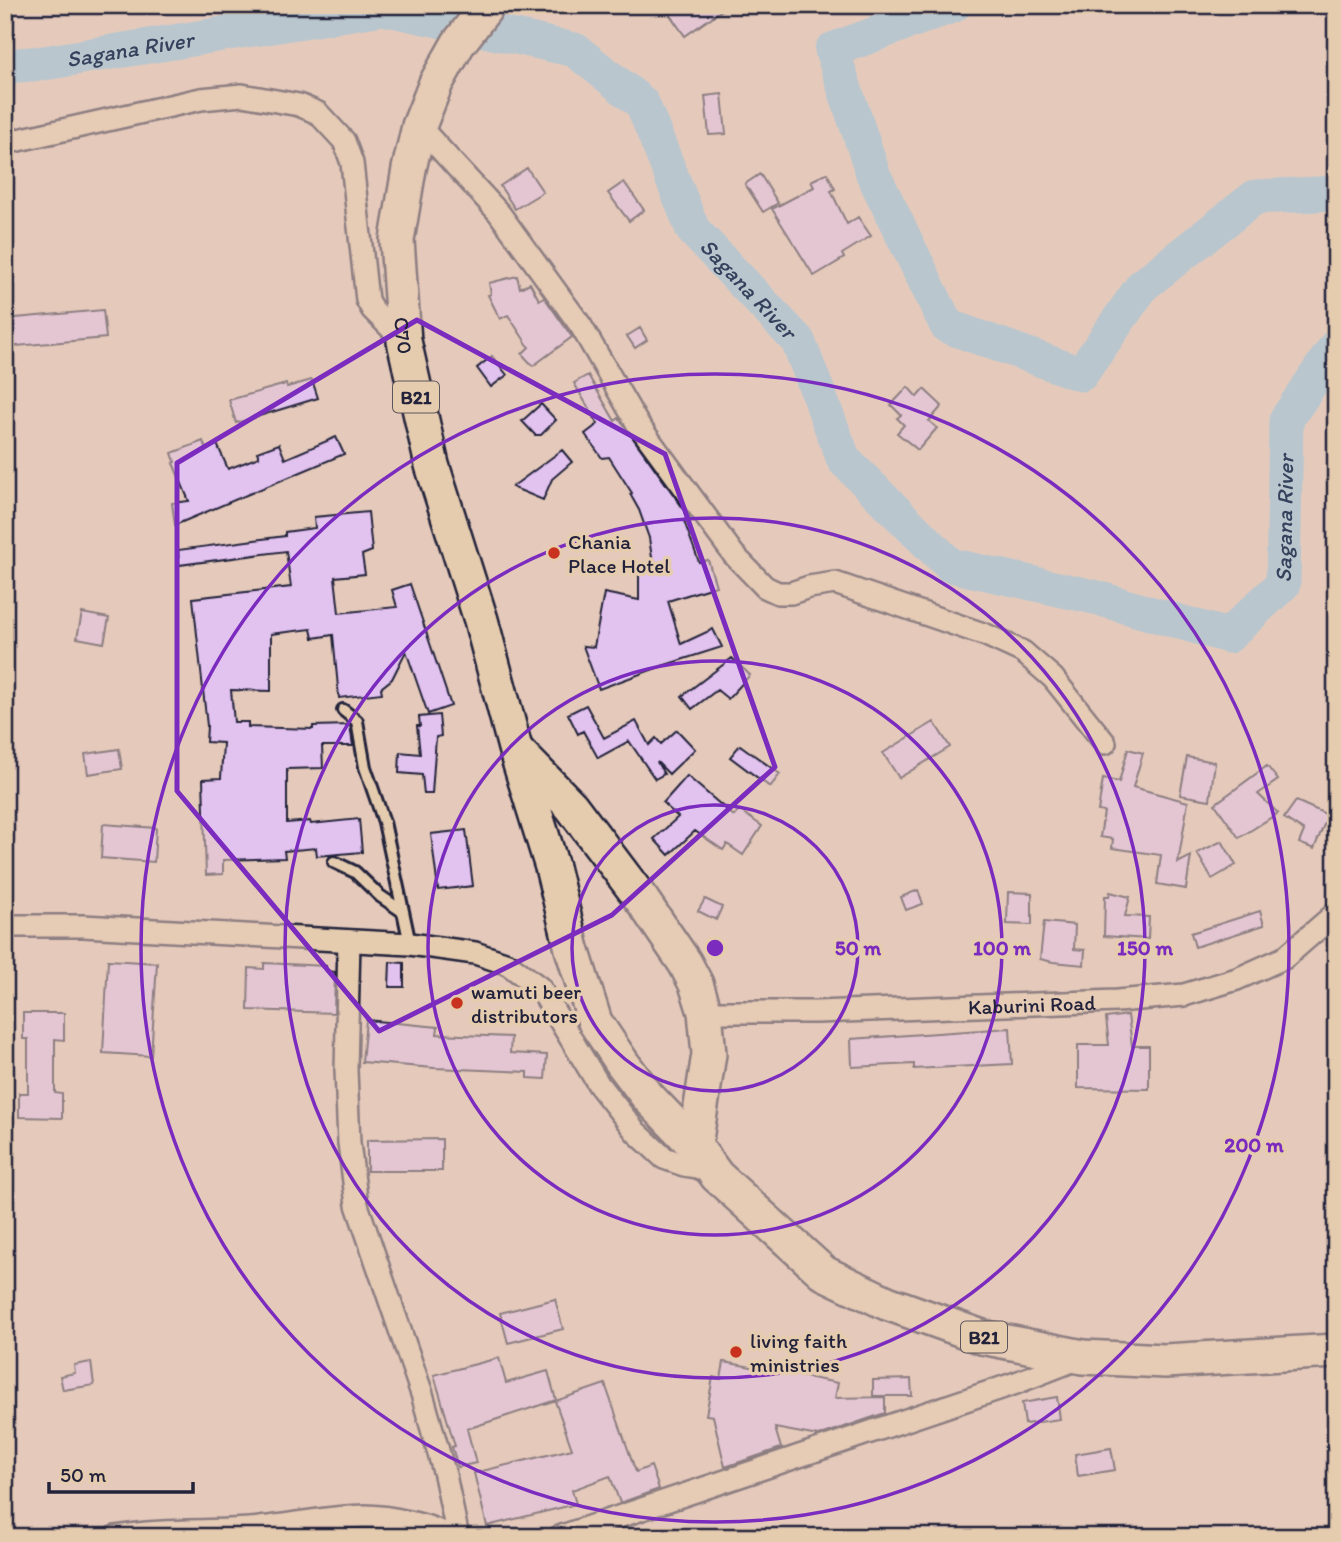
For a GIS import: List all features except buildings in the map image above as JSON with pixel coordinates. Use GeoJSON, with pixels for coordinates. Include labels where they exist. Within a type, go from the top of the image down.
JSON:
{"type":"FeatureCollection","features":[{"type":"Feature","properties":{"kind":"highway","name":"C70"},"geometry":{"type":"LineString","coordinates":[[488,5],[458,44],[436,83],[419,126],[397,240],[404,341],[432,465],[481,620],[515,748]]}},
{"type":"Feature","properties":{"kind":"highway","name":"B21"},"geometry":{"type":"LineString","coordinates":[[515,748],[571,806],[642,900],[685,963],[696,984],[705,1013],[709,1054],[695,1146]]}},
{"type":"Feature","properties":{"kind":"highway","name":"B21"},"geometry":{"type":"LineString","coordinates":[[515,748],[552,867],[572,950],[595,1023],[648,1097],[695,1146],[717,1176],[824,1273],[887,1303],[982,1337],[1083,1357],[1165,1362],[1336,1351]]}},
{"type":"Feature","properties":{"kind":"street"},"geometry":{"type":"LineString","coordinates":[[5,143],[201,99],[242,95],[299,105],[318,113],[344,141],[352,163],[367,300],[372,309],[404,341]]}},
{"type":"Feature","properties":{"kind":"street"},"geometry":{"type":"LineString","coordinates":[[419,126],[499,213],[581,326],[645,434],[734,555],[765,587],[778,593],[792,593],[835,583],[986,635],[1023,652],[1053,678],[1105,743]]}},
{"type":"Feature","properties":{"kind":"street","name":"Kaburini Road"},"geometry":{"type":"LineString","coordinates":[[705,1013],[1117,1001],[1184,995],[1237,979],[1284,958],[1336,913]]}},
{"type":"Feature","properties":{"kind":"street"},"geometry":{"type":"LineString","coordinates":[[5,926],[83,926],[410,944],[475,953],[508,964],[540,988],[599,1085],[636,1132],[664,1158],[717,1176]]}},
{"type":"Feature","properties":{"kind":"street"},"geometry":{"type":"LineString","coordinates":[[349,941],[346,1070],[349,1143],[357,1205],[422,1394],[445,1475],[458,1537]]}},
{"type":"Feature","properties":{"kind":"street"},"geometry":{"type":"LineString","coordinates":[[559,1537],[1016,1383],[1083,1357]]}},
{"type":"Feature","properties":{"kind":"street"},"geometry":{"type":"LineString","coordinates":[[116,1537],[143,1532],[249,1529],[368,1516],[416,1524],[444,1533],[448,1537]]}},
{"type":"Feature","properties":{"kind":"lane"},"geometry":{"type":"LineString","coordinates":[[343,710],[357,721],[365,767],[384,822],[410,944]]}},
{"type":"Feature","properties":{"kind":"lane"},"geometry":{"type":"LineString","coordinates":[[334,862],[355,872],[380,896],[401,911]]}},
{"type":"Feature","properties":{"kind":"highlighted area"},"geometry":{"type":"Polygon","coordinates":[[[417,320],[665,454],[775,767],[612,915],[379,1031],[177,791],[177,463],[417,320]]]}},
{"type":"Feature","properties":{"kind":"waterway","name":"Sagana River"},"geometry":{"type":"LineString","coordinates":[[954,5],[832,50],[873,174],[947,326],[1081,374],[1143,285],[1255,197],[1336,193]]}},
{"type":"Feature","properties":{"kind":"waterway","name":"Sagana River"},"geometry":{"type":"LineString","coordinates":[[5,66],[44,63],[383,8],[575,50],[642,103],[693,230],[798,341],[844,460],[950,565],[1094,597],[1228,636],[1283,584],[1286,420],[1336,346]]}},
{"type":"Feature","properties":{"kind":"place","name":"Chania Place Hotel"},"geometry":{"type":"Point","coordinates":[554,553]}},
{"type":"Feature","properties":{"kind":"place","name":"wamuti beer distributors"},"geometry":{"type":"Point","coordinates":[457,1003]}},
{"type":"Feature","properties":{"kind":"place","name":"living faith ministries"},"geometry":{"type":"Point","coordinates":[736,1352]}}]}
